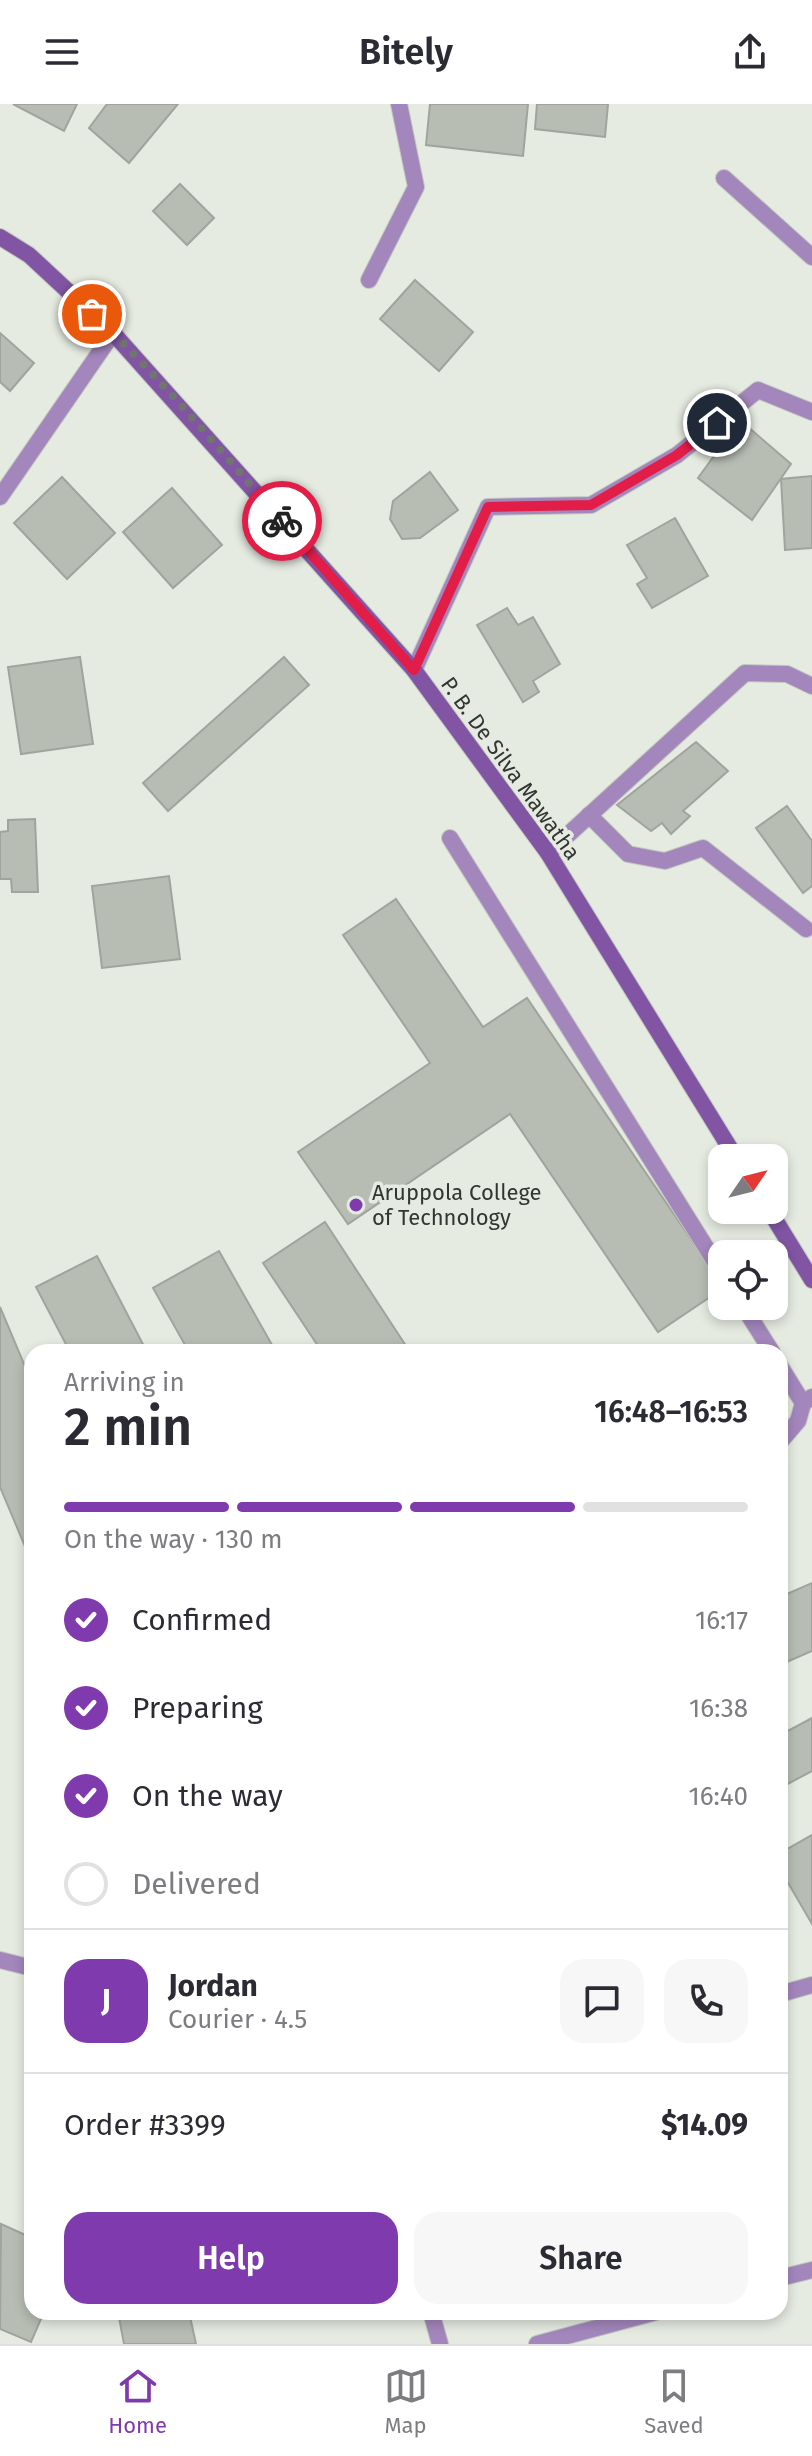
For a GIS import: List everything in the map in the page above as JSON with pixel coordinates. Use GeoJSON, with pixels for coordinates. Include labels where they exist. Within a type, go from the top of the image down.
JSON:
{"type":"FeatureCollection","features":[{"type":"Feature","properties":{"kind":"street"},"geometry":{"type":"LineString","coordinates":[[369,280],[416,187],[399,104]]}},
{"type":"Feature","properties":{"kind":"street"},"geometry":{"type":"LineString","coordinates":[[724,178],[812,257]]}},
{"type":"Feature","properties":{"kind":"street","name":"P. B. De Silva Mawatha"},"geometry":{"type":"LineString","coordinates":[[0,237],[29,255],[113,333],[414,670],[548,853],[727,1144]]}},
{"type":"Feature","properties":{"kind":"street"},"geometry":{"type":"LineString","coordinates":[[0,497],[113,333]]}},
{"type":"Feature","properties":{"kind":"street"},"geometry":{"type":"LineString","coordinates":[[414,670],[488,507],[591,505],[677,455],[758,390],[812,412]]}},
{"type":"Feature","properties":{"kind":"street"},"geometry":{"type":"LineString","coordinates":[[548,853],[745,673],[787,674],[812,686]]}},
{"type":"Feature","properties":{"kind":"street"},"geometry":{"type":"LineString","coordinates":[[589,815],[628,854],[665,861],[703,848],[806,929]]}},
{"type":"Feature","properties":{"kind":"street"},"geometry":{"type":"LineString","coordinates":[[450,838],[708,1251]]}},
{"type":"Feature","properties":{"kind":"street"},"geometry":{"type":"LineString","coordinates":[[778,1224],[812,1280]]}},
{"type":"Feature","properties":{"kind":"street"},"geometry":{"type":"LineString","coordinates":[[752,1320],[767,1344]]}},
{"type":"Feature","properties":{"kind":"street"},"geometry":{"type":"LineString","coordinates":[[788,1376],[808,1400],[798,1421],[788,1433]]}},
{"type":"Feature","properties":{"kind":"street"},"geometry":{"type":"LineString","coordinates":[[0,1960],[24,1966]]}},
{"type":"Feature","properties":{"kind":"street"},"geometry":{"type":"LineString","coordinates":[[788,1992],[812,1985]]}},
{"type":"Feature","properties":{"kind":"street"},"geometry":{"type":"LineString","coordinates":[[788,2276],[812,2270]]}},
{"type":"Feature","properties":{"kind":"street"},"geometry":{"type":"LineString","coordinates":[[433,2320],[440,2344]]}},
{"type":"Feature","properties":{"kind":"street"},"geometry":{"type":"LineString","coordinates":[[537,2344],[626,2320]]}},
{"type":"Feature","properties":{"kind":"building"},"geometry":{"type":"Polygon","coordinates":[[[13,104],[77,104],[64,131],[13,104]]]}},
{"type":"Feature","properties":{"kind":"building"},"geometry":{"type":"Polygon","coordinates":[[[107,104],[178,104],[129,163],[89,128],[107,104]]]}},
{"type":"Feature","properties":{"kind":"building"},"geometry":{"type":"Polygon","coordinates":[[[430,104],[528,104],[523,156],[426,145],[430,104]]]}},
{"type":"Feature","properties":{"kind":"building"},"geometry":{"type":"Polygon","coordinates":[[[537,104],[608,104],[605,137],[535,129],[537,104]]]}},
{"type":"Feature","properties":{"kind":"building"},"geometry":{"type":"Polygon","coordinates":[[[180,184],[214,218],[187,245],[153,211],[180,184]]]}},
{"type":"Feature","properties":{"kind":"building"},"geometry":{"type":"Polygon","coordinates":[[[415,280],[473,332],[439,371],[380,319],[415,280]]]}},
{"type":"Feature","properties":{"kind":"building"},"geometry":{"type":"Polygon","coordinates":[[[0,333],[34,363],[10,391],[0,382],[0,333]]]}},
{"type":"Feature","properties":{"kind":"building"},"geometry":{"type":"Polygon","coordinates":[[[740,420],[791,464],[752,520],[698,478],[740,420]]]}},
{"type":"Feature","properties":{"kind":"building"},"geometry":{"type":"Polygon","coordinates":[[[430,472],[458,510],[420,538],[402,539],[390,519],[393,501],[430,472]]]}},
{"type":"Feature","properties":{"kind":"building"},"geometry":{"type":"Polygon","coordinates":[[[812,476],[812,548],[785,550],[781,479],[812,476]]]}},
{"type":"Feature","properties":{"kind":"building"},"geometry":{"type":"Polygon","coordinates":[[[62,477],[115,533],[67,579],[14,523],[62,477]]]}},
{"type":"Feature","properties":{"kind":"building"},"geometry":{"type":"Polygon","coordinates":[[[172,488],[222,545],[173,588],[123,532],[172,488]]]}},
{"type":"Feature","properties":{"kind":"building"},"geometry":{"type":"Polygon","coordinates":[[[675,518],[708,576],[652,608],[637,584],[647,578],[627,545],[675,518]]]}},
{"type":"Feature","properties":{"kind":"building"},"geometry":{"type":"Polygon","coordinates":[[[507,608],[518,625],[533,617],[560,664],[533,681],[539,692],[523,702],[477,625],[507,608]]]}},
{"type":"Feature","properties":{"kind":"building"},"geometry":{"type":"Polygon","coordinates":[[[80,657],[93,744],[21,754],[8,667],[80,657]]]}},
{"type":"Feature","properties":{"kind":"building"},"geometry":{"type":"Polygon","coordinates":[[[284,657],[309,685],[168,811],[143,783],[284,657]]]}},
{"type":"Feature","properties":{"kind":"building"},"geometry":{"type":"Polygon","coordinates":[[[696,742],[728,771],[683,811],[690,816],[671,834],[662,823],[651,831],[617,805],[696,742]]]}},
{"type":"Feature","properties":{"kind":"building"},"geometry":{"type":"Polygon","coordinates":[[[787,806],[812,841],[812,886],[803,893],[756,828],[787,806]]]}},
{"type":"Feature","properties":{"kind":"building"},"geometry":{"type":"Polygon","coordinates":[[[35,819],[38,892],[12,892],[11,879],[0,879],[0,832],[8,831],[8,820],[35,819]]]}},
{"type":"Feature","properties":{"kind":"building"},"geometry":{"type":"Polygon","coordinates":[[[169,876],[180,959],[102,968],[92,886],[169,876]]]}},
{"type":"Feature","properties":{"kind":"building"},"geometry":{"type":"Polygon","coordinates":[[[396,899],[483,1027],[527,998],[708,1264],[708,1298],[658,1332],[510,1114],[348,1224],[298,1152],[430,1063],[343,935],[396,899]]]}},
{"type":"Feature","properties":{"kind":"building"},"geometry":{"type":"Polygon","coordinates":[[[325,1222],[405,1344],[317,1344],[263,1263],[325,1222]]]}},
{"type":"Feature","properties":{"kind":"building"},"geometry":{"type":"Polygon","coordinates":[[[219,1251],[271,1344],[184,1344],[153,1288],[219,1251]]]}},
{"type":"Feature","properties":{"kind":"building"},"geometry":{"type":"Polygon","coordinates":[[[97,1256],[143,1344],[66,1344],[36,1287],[97,1256]]]}},
{"type":"Feature","properties":{"kind":"building"},"geometry":{"type":"Polygon","coordinates":[[[0,1307],[24,1364],[24,1544],[0,1487],[0,1307]]]}},
{"type":"Feature","properties":{"kind":"building"},"geometry":{"type":"Polygon","coordinates":[[[812,1583],[812,1651],[788,1662],[788,1594],[812,1583]]]}},
{"type":"Feature","properties":{"kind":"building"},"geometry":{"type":"Polygon","coordinates":[[[812,1718],[812,1771],[788,1784],[788,1731],[812,1718]]]}},
{"type":"Feature","properties":{"kind":"building"},"geometry":{"type":"Polygon","coordinates":[[[812,1835],[812,1924],[788,1883],[788,1848],[812,1835]]]}},
{"type":"Feature","properties":{"kind":"building"},"geometry":{"type":"Polygon","coordinates":[[[1,2224],[24,2234],[24,2320],[41,2320],[31,2342],[0,2329],[1,2224]]]}},
{"type":"Feature","properties":{"kind":"building"},"geometry":{"type":"Polygon","coordinates":[[[120,2320],[191,2320],[196,2344],[124,2344],[120,2320]]]}},
{"type":"Feature","properties":{"kind":"way so far"},"geometry":{"type":"LineString","coordinates":[[92,314],[113,333],[282,521]]}},
{"type":"Feature","properties":{"kind":"place","name":"Aruppola College of Technology"},"geometry":{"type":"Point","coordinates":[356,1205]}},
{"type":"Feature","properties":{"kind":"route"},"geometry":{"type":"LineString","coordinates":[[282,521],[414,670],[488,507],[591,505],[677,455],[717,423]]}}]}
